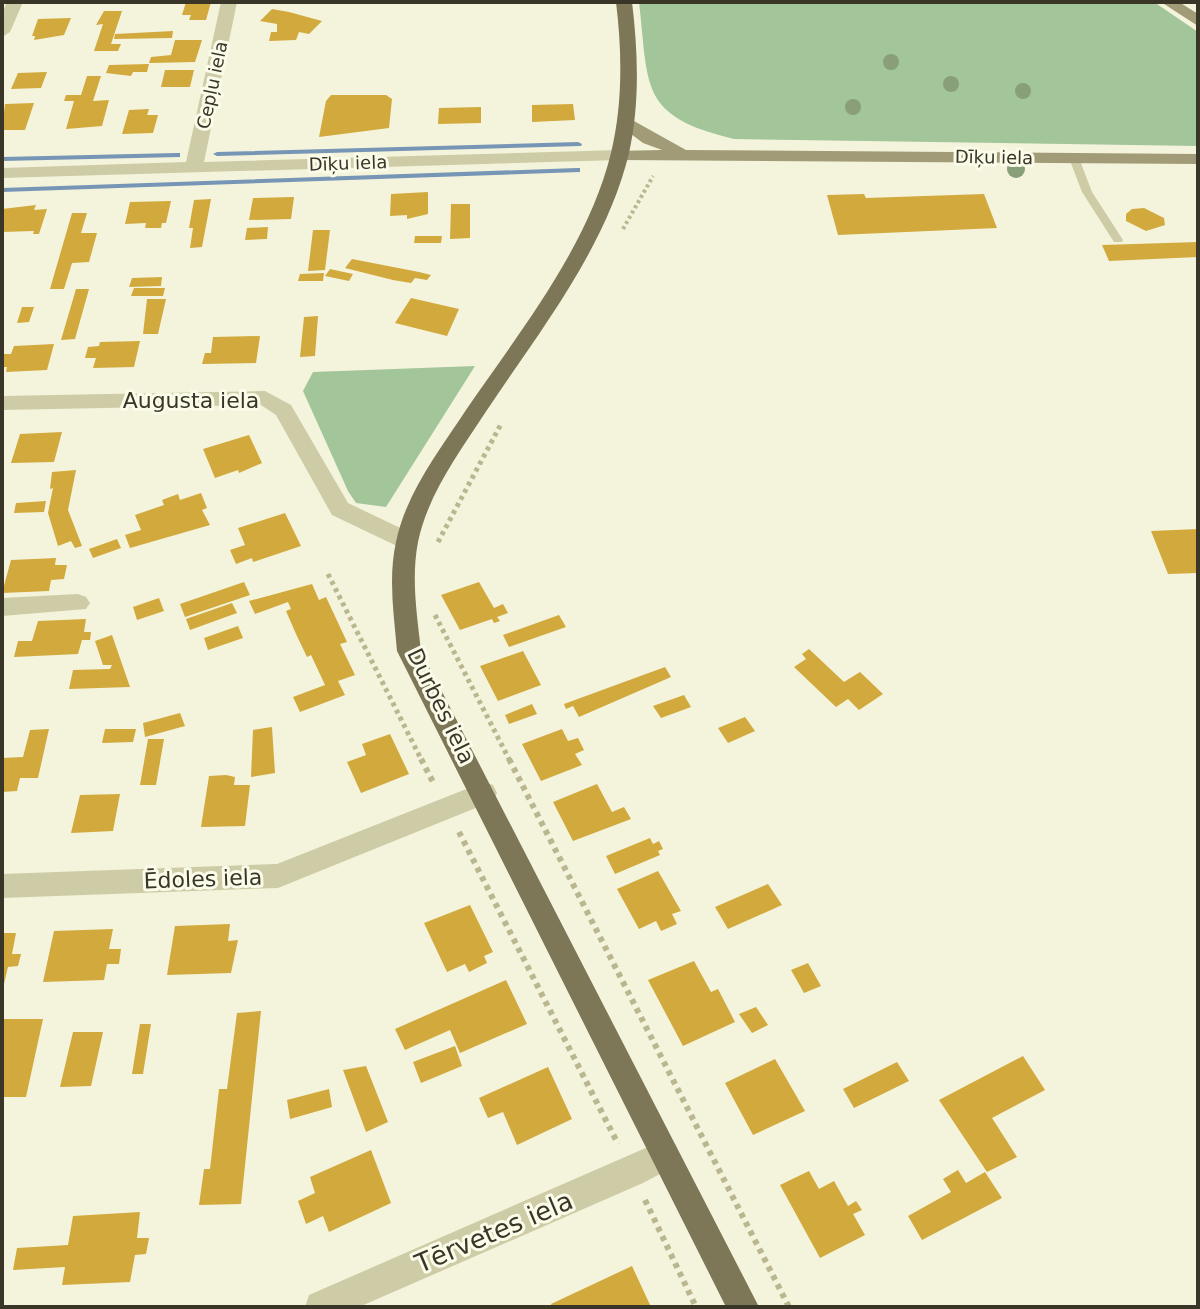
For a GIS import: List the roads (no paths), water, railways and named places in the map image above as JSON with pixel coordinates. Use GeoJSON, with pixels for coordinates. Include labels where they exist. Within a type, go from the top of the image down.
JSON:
{"type":"FeatureCollection","features":[{"type":"Feature","properties":{"kind":"main road","name":"Durbes iela"},"geometry":{"type":"LineString","coordinates":[[624,2],[627,25],[625,121],[620,155],[589,228],[425,496],[407,541],[404,598],[409,651],[484,793],[743,1307]]}},
{"type":"Feature","properties":{"kind":"main road"},"geometry":{"type":"LineString","coordinates":[[1169,2],[1198,21]]}},
{"type":"Feature","properties":{"kind":"main road","name":"Dīķu iela"},"geometry":{"type":"LineString","coordinates":[[625,121],[649,139],[695,154]]}},
{"type":"Feature","properties":{"kind":"main road","name":"Dīķu iela"},"geometry":{"type":"LineString","coordinates":[[620,155],[1198,159]]}},
{"type":"Feature","properties":{"kind":"street"},"geometry":{"type":"LineString","coordinates":[[2,3],[14,2],[2,32]]}},
{"type":"Feature","properties":{"kind":"street","name":"Cepļu iela"},"geometry":{"type":"LineString","coordinates":[[194,168],[229,2]]}},
{"type":"Feature","properties":{"kind":"street","name":"Dīķu iela"},"geometry":{"type":"LineString","coordinates":[[2,173],[620,155]]}},
{"type":"Feature","properties":{"kind":"street","name":"Augusta iela"},"geometry":{"type":"LineString","coordinates":[[2,403],[265,398],[284,410],[340,509],[407,541]]}},
{"type":"Feature","properties":{"kind":"street"},"geometry":{"type":"LineString","coordinates":[[2,607],[78,603]]}},
{"type":"Feature","properties":{"kind":"street","name":"Ēdoles iela"},"geometry":{"type":"LineString","coordinates":[[2,886],[278,876],[484,793]]}},
{"type":"Feature","properties":{"kind":"street","name":"Tērvetes iela"},"geometry":{"type":"LineString","coordinates":[[321,1307],[632,1172],[664,1155]]}},
{"type":"Feature","properties":{"kind":"lane"},"geometry":{"type":"LineString","coordinates":[[1074,158],[1087,192],[1118,240]]}},
{"type":"Feature","properties":{"kind":"waterway"},"geometry":{"type":"LineString","coordinates":[[217,154],[578,144]]}},
{"type":"Feature","properties":{"kind":"waterway"},"geometry":{"type":"LineString","coordinates":[[2,159],[177,155]]}},
{"type":"Feature","properties":{"kind":"waterway"},"geometry":{"type":"LineString","coordinates":[[2,190],[577,170]]}}]}
